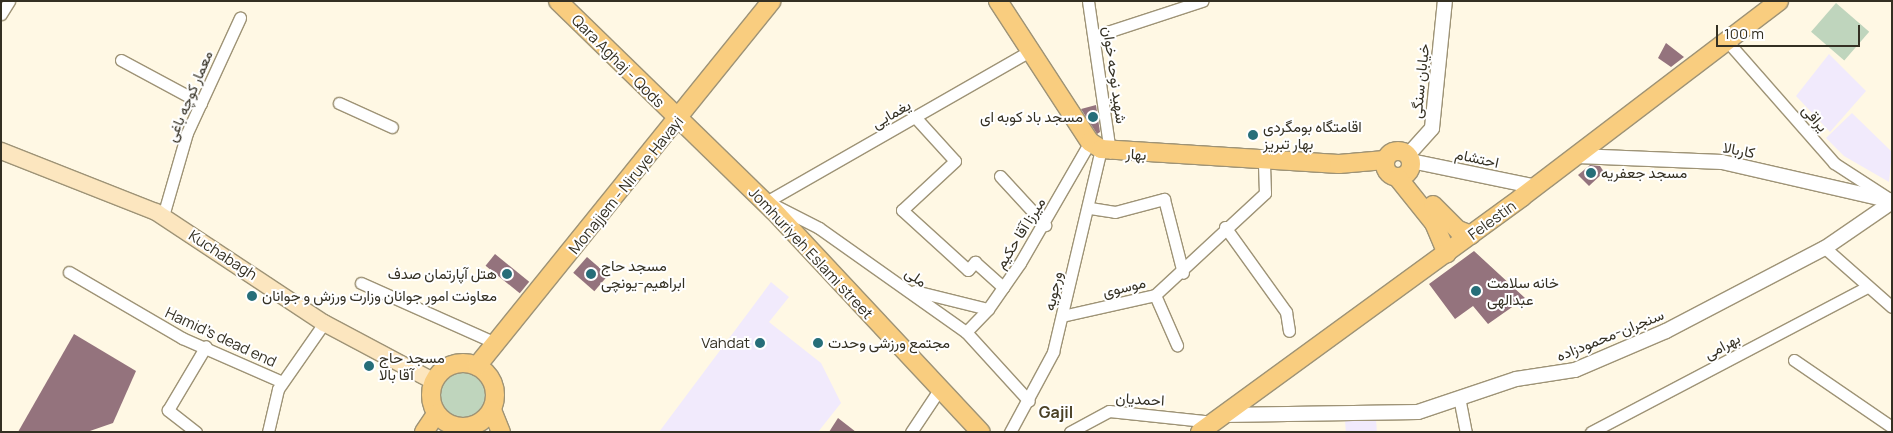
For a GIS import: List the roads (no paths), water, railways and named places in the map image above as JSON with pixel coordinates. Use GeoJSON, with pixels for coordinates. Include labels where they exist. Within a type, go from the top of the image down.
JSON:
{"type":"FeatureCollection","features":[{"type":"Feature","properties":{"kind":"main road","name":"Qara Aghaj - Qods"},"geometry":{"type":"LineString","coordinates":[[558,1],[679,121]]}},
{"type":"Feature","properties":{"kind":"main road","name":"Monajjem - Niruye Havayi"},"geometry":{"type":"LineString","coordinates":[[477,366],[679,121],[771,1]]}},
{"type":"Feature","properties":{"kind":"main road"},"geometry":{"type":"LineString","coordinates":[[998,1],[1030,51],[1100,148]]}},
{"type":"Feature","properties":{"kind":"main road","name":"Felestin"},"geometry":{"type":"LineString","coordinates":[[1212,423],[1536,188],[1779,1]]}},
{"type":"Feature","properties":{"kind":"main road","name":"Jomhuriyeh Eslami street"},"geometry":{"type":"LineString","coordinates":[[679,121],[766,202],[980,432]]}},
{"type":"Feature","properties":{"kind":"main road","name":"بهار"},"geometry":{"type":"LineString","coordinates":[[1100,148],[1264,160],[1400,167]]}},
{"type":"Feature","properties":{"kind":"main road","name":"Kuchabagh"},"geometry":{"type":"LineString","coordinates":[[1,151],[163,216],[324,323],[433,381]]}},
{"type":"Feature","properties":{"kind":"main road"},"geometry":{"type":"LineString","coordinates":[[1400,167],[1442,216],[1471,235]]}},
{"type":"Feature","properties":{"kind":"main road"},"geometry":{"type":"LineString","coordinates":[[1400,167],[1439,230],[1447,253]]}},
{"type":"Feature","properties":{"kind":"main road"},"geometry":{"type":"LineString","coordinates":[[492,410],[481,422],[461,430],[436,414],[430,398],[433,381],[452,364],[477,366],[494,385],[492,410],[501,432]]}},
{"type":"Feature","properties":{"kind":"main road"},"geometry":{"type":"LineString","coordinates":[[424,432],[436,414]]}},
{"type":"Feature","properties":{"kind":"street"},"geometry":{"type":"LineString","coordinates":[[1,14],[9,1]]}},
{"type":"Feature","properties":{"kind":"street","name":"شهید نوحه خوان"},"geometry":{"type":"LineString","coordinates":[[1088,1],[1095,36],[1100,148]]}},
{"type":"Feature","properties":{"kind":"street"},"geometry":{"type":"LineString","coordinates":[[1095,36],[1202,1]]}},
{"type":"Feature","properties":{"kind":"street","name":"خیابان سنگی"},"geometry":{"type":"LineString","coordinates":[[1400,167],[1432,128],[1445,1]]}},
{"type":"Feature","properties":{"kind":"street","name":"معمار کوچه باغی"},"geometry":{"type":"LineString","coordinates":[[163,216],[187,133],[240,18]]}},
{"type":"Feature","properties":{"kind":"street","name":"یراقی"},"geometry":{"type":"LineString","coordinates":[[1727,41],[1834,163],[1892,201]]}},
{"type":"Feature","properties":{"kind":"street","name":"یغمایی"},"geometry":{"type":"LineString","coordinates":[[766,202],[1030,51]]}},
{"type":"Feature","properties":{"kind":"street"},"geometry":{"type":"LineString","coordinates":[[121,60],[201,102]]}},
{"type":"Feature","properties":{"kind":"street"},"geometry":{"type":"LineString","coordinates":[[339,104],[392,126]]}},
{"type":"Feature","properties":{"kind":"street"},"geometry":{"type":"LineString","coordinates":[[915,117],[955,161],[902,210],[968,270],[974,262],[1003,287]]}},
{"type":"Feature","properties":{"kind":"street","name":"ورجویه"},"geometry":{"type":"LineString","coordinates":[[1010,432],[1029,401],[1053,352],[1090,208],[1100,148]]}},
{"type":"Feature","properties":{"kind":"street","name":"میرزا آقا حکیم"},"geometry":{"type":"LineString","coordinates":[[966,332],[988,309],[1100,148]]}},
{"type":"Feature","properties":{"kind":"street","name":"کاربالا"},"geometry":{"type":"LineString","coordinates":[[1577,156],[1722,162],[1892,201]]}},
{"type":"Feature","properties":{"kind":"street","name":"موسوی"},"geometry":{"type":"LineString","coordinates":[[1062,316],[1155,295],[1183,273],[1225,227],[1265,193],[1264,160]]}},
{"type":"Feature","properties":{"kind":"street","name":"احتشام"},"geometry":{"type":"LineString","coordinates":[[1400,167],[1536,188]]}},
{"type":"Feature","properties":{"kind":"street"},"geometry":{"type":"LineString","coordinates":[[1000,176],[1045,225]]}},
{"type":"Feature","properties":{"kind":"street"},"geometry":{"type":"LineString","coordinates":[[1090,208],[1115,212],[1164,199],[1183,273]]}},
{"type":"Feature","properties":{"kind":"street","name":"سنجران-محمودزاده"},"geometry":{"type":"LineString","coordinates":[[1212,423],[1418,412],[1516,379],[1575,370],[1666,331],[1825,248],[1892,201]]}},
{"type":"Feature","properties":{"kind":"street","name":"ملی"},"geometry":{"type":"LineString","coordinates":[[766,202],[819,228],[966,332],[1029,401]]}},
{"type":"Feature","properties":{"kind":"street"},"geometry":{"type":"LineString","coordinates":[[1225,227],[1286,312],[1289,331]]}},
{"type":"Feature","properties":{"kind":"street"},"geometry":{"type":"LineString","coordinates":[[1825,248],[1892,308]]}},
{"type":"Feature","properties":{"kind":"street","name":"Hamid's dead end"},"geometry":{"type":"LineString","coordinates":[[69,272],[182,338],[206,346],[282,382]]}},
{"type":"Feature","properties":{"kind":"street"},"geometry":{"type":"LineString","coordinates":[[361,282],[496,344]]}},
{"type":"Feature","properties":{"kind":"street","name":"بهرامی"},"geometry":{"type":"LineString","coordinates":[[1591,432],[1867,287]]}},
{"type":"Feature","properties":{"kind":"street"},"geometry":{"type":"LineString","coordinates":[[909,290],[988,309]]}},
{"type":"Feature","properties":{"kind":"street"},"geometry":{"type":"LineString","coordinates":[[1155,295],[1177,345]]}},
{"type":"Feature","properties":{"kind":"street"},"geometry":{"type":"LineString","coordinates":[[268,432],[282,382],[324,323]]}},
{"type":"Feature","properties":{"kind":"street"},"geometry":{"type":"LineString","coordinates":[[196,432],[168,410],[206,346]]}},
{"type":"Feature","properties":{"kind":"street"},"geometry":{"type":"LineString","coordinates":[[1794,360],[1892,426]]}},
{"type":"Feature","properties":{"kind":"street"},"geometry":{"type":"LineString","coordinates":[[911,432],[939,390]]}},
{"type":"Feature","properties":{"kind":"street"},"geometry":{"type":"LineString","coordinates":[[1459,397],[1466,432]]}},
{"type":"Feature","properties":{"kind":"street","name":"احمدیان"},"geometry":{"type":"LineString","coordinates":[[1070,432],[1109,411],[1212,423]]}},
{"type":"Feature","properties":{"kind":"place","name":"مسجد باد کوبه ای"},"geometry":{"type":"Point","coordinates":[1093,117]}},
{"type":"Feature","properties":{"kind":"place","name":"اقامتگاه بومگردی بهار تبریز"},"geometry":{"type":"Point","coordinates":[1253,135]}},
{"type":"Feature","properties":{"kind":"place","name":"مسجد جعفریه"},"geometry":{"type":"Point","coordinates":[1591,173]}},
{"type":"Feature","properties":{"kind":"place","name":"هتل آپارتمان صدف"},"geometry":{"type":"Point","coordinates":[507,274]}},
{"type":"Feature","properties":{"kind":"place","name":"مسجد حاج ابراهیم-یونچی"},"geometry":{"type":"Point","coordinates":[591,274]}},
{"type":"Feature","properties":{"kind":"place","name":"خانه سلامت عبدالهی"},"geometry":{"type":"Point","coordinates":[1476,291]}},
{"type":"Feature","properties":{"kind":"place","name":"معاونت امور جوانان وزارت ورزش و جوانان"},"geometry":{"type":"Point","coordinates":[252,296]}},
{"type":"Feature","properties":{"kind":"place","name":"Vahdat"},"geometry":{"type":"Point","coordinates":[760,343]}},
{"type":"Feature","properties":{"kind":"place","name":"مجتمع ورزشی وحدت"},"geometry":{"type":"Point","coordinates":[818,343]}},
{"type":"Feature","properties":{"kind":"place","name":"مسجد حاج آقا بالا"},"geometry":{"type":"Point","coordinates":[369,366]}},
{"type":"Feature","properties":{"kind":"district","name":"Gajil"},"geometry":{"type":"Point","coordinates":[1056,412]}}]}
